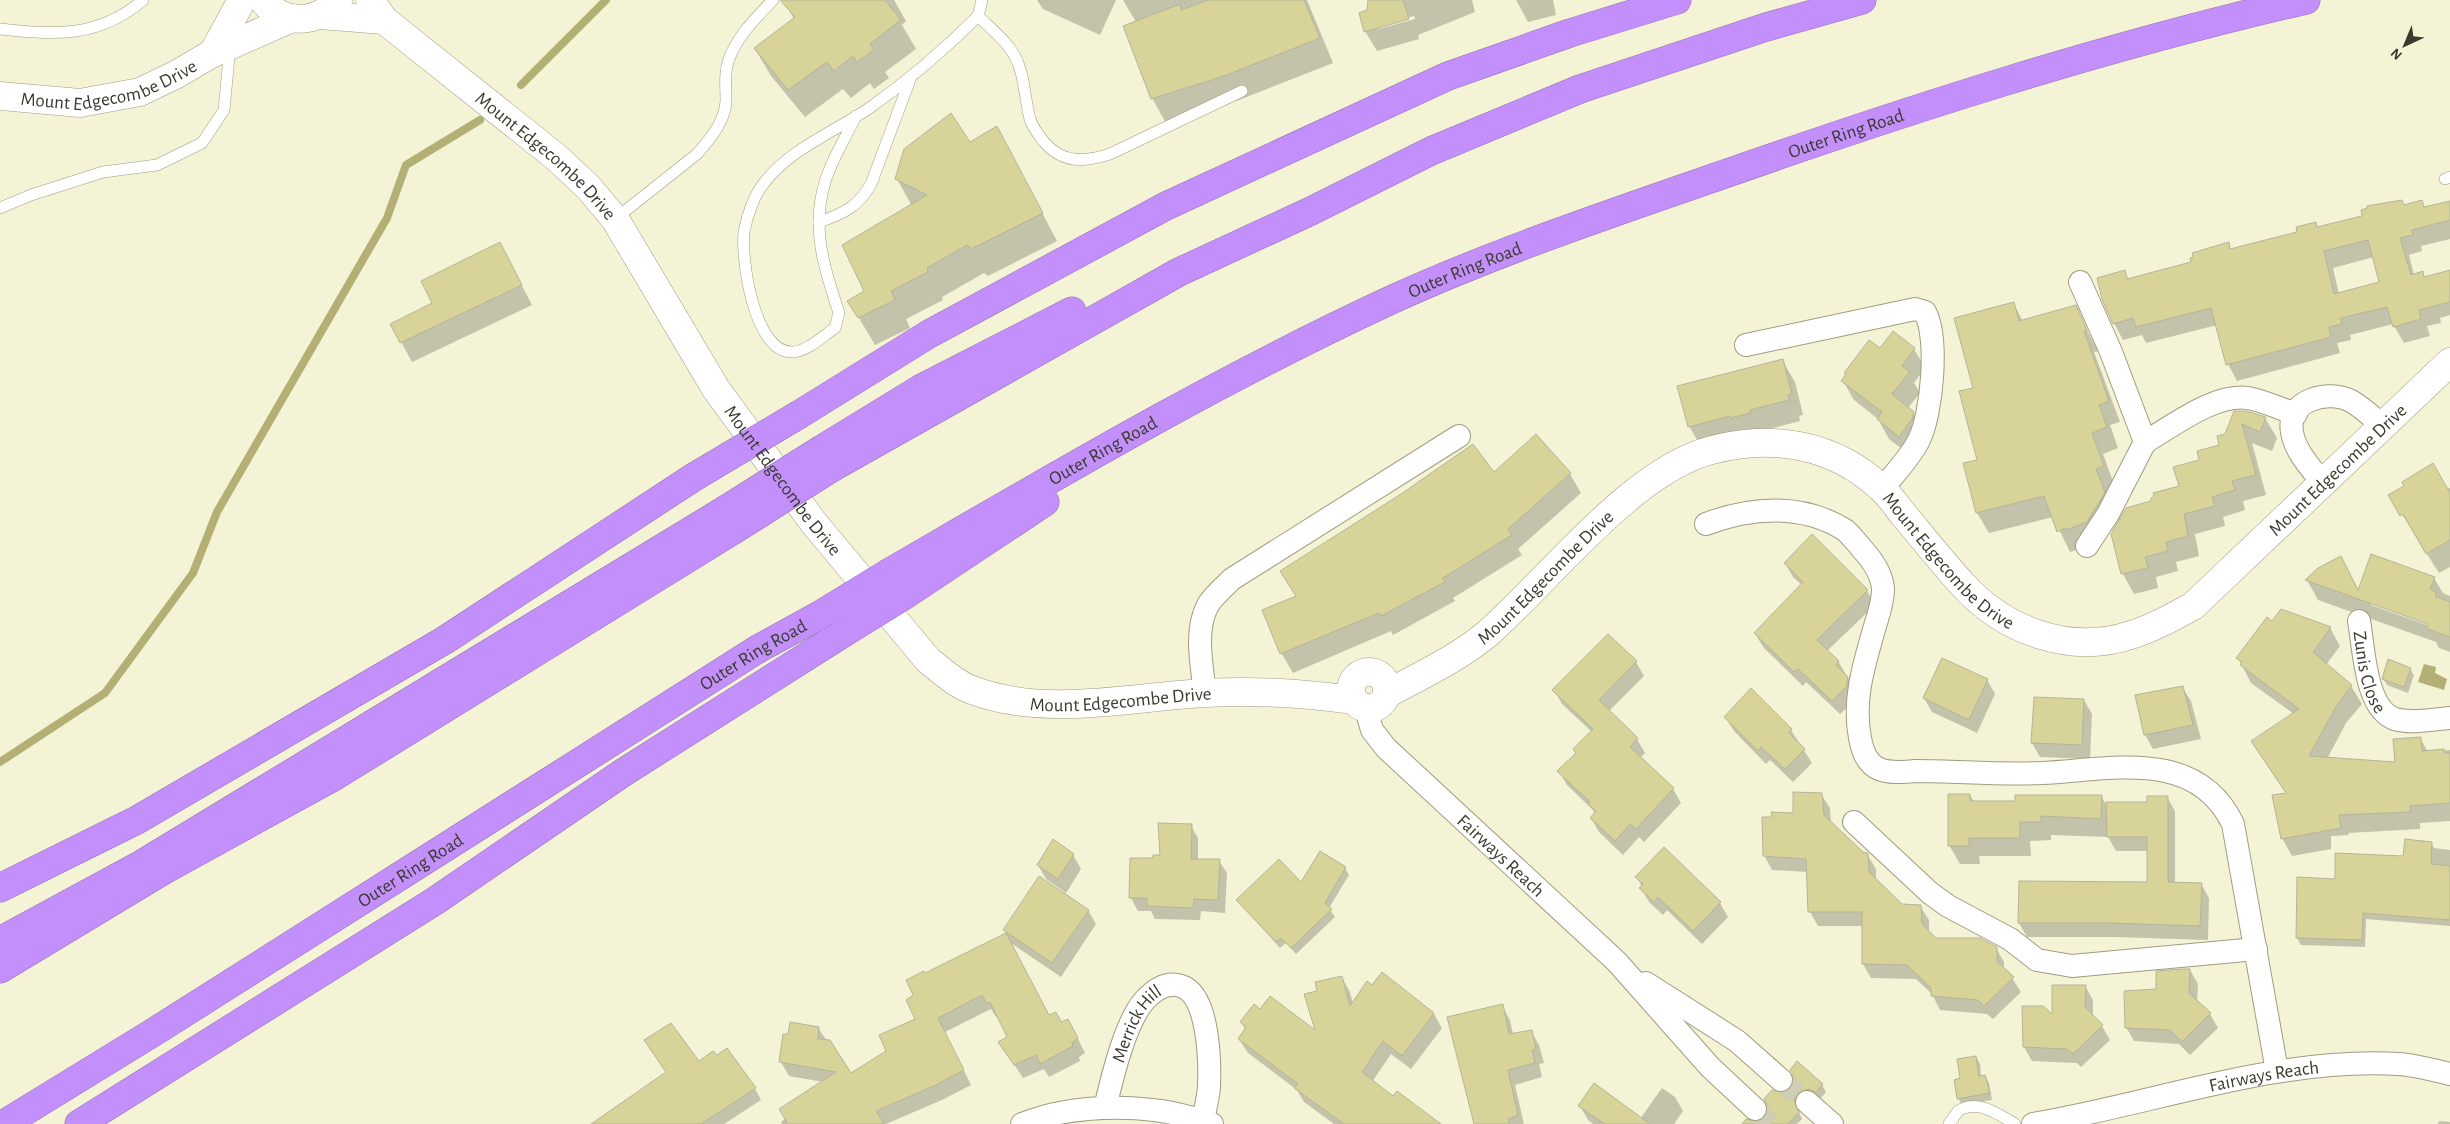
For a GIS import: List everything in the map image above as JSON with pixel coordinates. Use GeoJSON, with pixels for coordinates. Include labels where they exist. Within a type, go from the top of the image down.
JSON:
{"type":"FeatureCollection","features":[{"type":"Feature","properties":{"kind":"highway"},"geometry":{"type":"LineString","coordinates":[[0,888],[137,820],[444,640],[694,477],[929,334],[1166,206],[1448,76],[1570,33],[1677,0]]}},
{"type":"Feature","properties":{"kind":"highway"},"geometry":{"type":"LineString","coordinates":[[0,941],[142,864],[329,748],[728,520],[827,458],[1179,272],[1311,211],[1431,151],[1580,89],[1763,28],[1862,0]]}},
{"type":"Feature","properties":{"kind":"highway","name":"Outer Ring Road"},"geometry":{"type":"LineString","coordinates":[[4,1124],[758,649],[818,616],[1087,458],[1240,375],[1391,300],[1498,255],[1750,165],[1973,90],[2207,23],[2306,0]]}},
{"type":"Feature","properties":{"kind":"highway"},"geometry":{"type":"LineString","coordinates":[[79,1124],[435,901],[624,772],[905,595],[1055,496],[1087,458]]}},
{"type":"Feature","properties":{"kind":"highway"},"geometry":{"type":"LineString","coordinates":[[0,969],[164,870],[335,776],[662,576],[728,520]]}},
{"type":"Feature","properties":{"kind":"highway"},"geometry":{"type":"LineString","coordinates":[[40,1124],[160,1048],[758,649]]}},
{"type":"Feature","properties":{"kind":"street","name":"Mount Edgecombe Drive"},"geometry":{"type":"LineString","coordinates":[[221,49],[242,0]]}},
{"type":"Feature","properties":{"kind":"street"},"geometry":{"type":"LineString","coordinates":[[263,0],[279,14],[292,18]]}},
{"type":"Feature","properties":{"kind":"street","name":"Mount Edgecombe Drive"},"geometry":{"type":"LineString","coordinates":[[0,96],[80,103],[140,92],[221,49],[292,18],[306,19],[329,7],[377,10],[556,157],[588,187],[615,220],[716,389],[813,522],[928,660],[970,690],[1035,704],[1074,705],[1205,693],[1272,691],[1370,694],[1456,658],[1487,634],[1606,517],[1645,485],[1674,466],[1709,450],[1745,443],[1779,442],[1820,451],[1858,471],[1882,489],[1963,584],[1980,602],[2003,619],[2034,634],[2064,641],[2098,643],[2130,636],[2160,624],[2193,606],[2450,362]]}},
{"type":"Feature","properties":{"kind":"street"},"geometry":{"type":"LineString","coordinates":[[2080,282],[2111,352],[2145,442]]}},
{"type":"Feature","properties":{"kind":"street"},"geometry":{"type":"LineString","coordinates":[[1746,345],[1915,309],[1925,312],[1931,327],[1933,358],[1926,424],[1910,454],[1882,489]]}},
{"type":"Feature","properties":{"kind":"street"},"geometry":{"type":"LineString","coordinates":[[2322,482],[2304,459],[2292,431],[2296,414],[2311,399],[2331,394],[2351,401],[2382,425]]}},
{"type":"Feature","properties":{"kind":"street"},"geometry":{"type":"LineString","coordinates":[[2087,546],[2108,514],[2145,442],[2216,402],[2234,397],[2249,398],[2296,414]]}},
{"type":"Feature","properties":{"kind":"street"},"geometry":{"type":"LineString","coordinates":[[1205,693],[1201,658],[1202,623],[1208,605],[1217,594],[1232,579],[1459,436]]}},
{"type":"Feature","properties":{"kind":"street"},"geometry":{"type":"LineString","coordinates":[[1706,524],[1728,515],[1764,509],[1794,512],[1825,521],[1846,531],[1869,556],[1883,586],[1883,602],[1857,693],[1858,727],[1861,745],[1866,758],[1874,767],[1895,773],[1916,771],[2041,773],[2097,768],[2152,768],[2174,772],[2194,781],[2214,796],[2227,811],[2233,824],[2276,1071]]}},
{"type":"Feature","properties":{"kind":"street","name":"Zunis Close"},"geometry":{"type":"LineString","coordinates":[[2360,621],[2371,692],[2387,714],[2395,719],[2408,720],[2450,718]]}},
{"type":"Feature","properties":{"kind":"street","name":"Fairways Reach"},"geometry":{"type":"LineString","coordinates":[[1370,694],[1386,737],[1386,748],[1617,962],[1710,1067],[1755,1110]]}},
{"type":"Feature","properties":{"kind":"street"},"geometry":{"type":"LineString","coordinates":[[1854,822],[1930,893],[1948,906],[2010,939],[2037,960],[2072,966],[2256,949]]}},
{"type":"Feature","properties":{"kind":"street","name":"Fairways Reach"},"geometry":{"type":"LineString","coordinates":[[1617,962],[1737,1041],[1781,1080]]}},
{"type":"Feature","properties":{"kind":"street","name":"Merrick Hill"},"geometry":{"type":"LineString","coordinates":[[1022,1124],[1058,1113],[1105,1108],[1154,1117],[1207,1122],[1209,1088],[1208,1051],[1200,1007],[1194,994],[1186,988],[1175,984],[1161,987],[1143,1002],[1134,1017],[1114,1070],[1105,1108]]}},
{"type":"Feature","properties":{"kind":"street","name":"Fairways Reach"},"geometry":{"type":"LineString","coordinates":[[2032,1124],[2074,1120],[2276,1071],[2339,1064],[2399,1064],[2450,1074]]}},
{"type":"Feature","properties":{"kind":"street"},"geometry":{"type":"LineString","coordinates":[[1807,1102],[1832,1124]]}},
{"type":"Feature","properties":{"kind":"lane"},"geometry":{"type":"LineString","coordinates":[[0,29],[65,34],[108,24],[129,12],[143,0]]}},
{"type":"Feature","properties":{"kind":"lane"},"geometry":{"type":"LineString","coordinates":[[615,220],[696,154],[708,141],[724,113],[725,73],[732,54],[743,33],[773,0]]}},
{"type":"Feature","properties":{"kind":"lane"},"geometry":{"type":"LineString","coordinates":[[856,116],[822,193],[819,222],[820,248],[839,319],[835,328],[806,348],[788,352],[780,349],[767,338],[757,317],[745,267],[744,231],[753,203],[763,183],[785,160],[856,116],[931,62],[978,16],[982,0]]}},
{"type":"Feature","properties":{"kind":"lane"},"geometry":{"type":"LineString","coordinates":[[978,16],[1012,53],[1018,63],[1030,121],[1050,149],[1064,157],[1078,161],[1093,160],[1110,154],[1242,91]]}},
{"type":"Feature","properties":{"kind":"lane"},"geometry":{"type":"LineString","coordinates":[[0,208],[31,195],[103,172],[157,166],[202,143],[224,110],[221,49]]}},
{"type":"Feature","properties":{"kind":"lane"},"geometry":{"type":"LineString","coordinates":[[819,222],[842,214],[856,205],[865,196],[911,77]]}},
{"type":"Feature","properties":{"kind":"lane"},"geometry":{"type":"LineString","coordinates":[[1949,1124],[1958,1111],[1974,1106],[1997,1113],[2016,1124]]}},
{"type":"Feature","properties":{"kind":"shaded area"},"geometry":{"type":"Polygon","coordinates":[[[2424,664],[2436,667],[2435,673],[2447,679],[2444,690],[2418,682],[2424,664]]]}},
{"type":"Feature","properties":{"kind":"building"},"geometry":{"type":"Polygon","coordinates":[[[780,0],[885,0],[901,20],[870,44],[874,50],[857,62],[853,56],[834,71],[827,62],[788,90],[754,48],[795,17],[780,0]]]}},
{"type":"Feature","properties":{"kind":"building"},"geometry":{"type":"Polygon","coordinates":[[[1208,0],[1304,0],[1320,38],[1224,76],[1151,99],[1123,26],[1180,4],[1181,10],[1208,0]]]}},
{"type":"Feature","properties":{"kind":"building"},"geometry":{"type":"Polygon","coordinates":[[[1368,0],[1403,0],[1409,19],[1364,32],[1359,13],[1367,10],[1368,0]]]}},
{"type":"Feature","properties":{"kind":"building"},"geometry":{"type":"Polygon","coordinates":[[[951,113],[970,142],[997,126],[1043,213],[971,249],[967,245],[927,268],[928,272],[891,291],[895,300],[858,318],[847,301],[864,291],[842,245],[927,195],[895,179],[904,149],[951,113]]]}},
{"type":"Feature","properties":{"kind":"building"},"geometry":{"type":"Polygon","coordinates":[[[2402,200],[2404,205],[2422,200],[2424,207],[2450,201],[2450,220],[2412,230],[2413,235],[2400,238],[2411,275],[2423,271],[2424,277],[2450,270],[2450,302],[2419,310],[2421,319],[2393,327],[2387,307],[2341,318],[2342,324],[2329,327],[2331,337],[2226,365],[2211,308],[2136,327],[2133,318],[2113,324],[2102,299],[2097,278],[2125,270],[2127,279],[2191,262],[2192,253],[2229,242],[2230,249],[2297,232],[2296,227],[2316,222],[2317,227],[2362,216],[2361,210],[2367,208],[2367,206],[2402,200]],[[2368,240],[2324,251],[2334,294],[2379,282],[2368,240]]]}},
{"type":"Feature","properties":{"kind":"building"},"geometry":{"type":"Polygon","coordinates":[[[500,242],[522,285],[400,343],[390,324],[432,303],[421,281],[500,242]]]}},
{"type":"Feature","properties":{"kind":"building"},"geometry":{"type":"Polygon","coordinates":[[[2014,302],[2019,321],[2076,305],[2087,330],[2084,331],[2109,401],[2099,405],[2107,427],[2092,433],[2104,466],[2096,469],[2105,492],[2087,522],[2057,532],[2044,496],[1976,513],[1963,463],[1977,460],[1959,391],[1973,388],[1954,318],[2014,302]]]}},
{"type":"Feature","properties":{"kind":"building"},"geometry":{"type":"Polygon","coordinates":[[[1893,331],[1915,348],[1902,366],[1910,372],[1892,394],[1914,412],[1912,419],[1899,437],[1877,419],[1882,412],[1841,381],[1846,374],[1844,373],[1869,340],[1880,348],[1893,331]]]}},
{"type":"Feature","properties":{"kind":"building"},"geometry":{"type":"Polygon","coordinates":[[[1783,359],[1792,394],[1788,395],[1789,400],[1750,410],[1751,413],[1731,418],[1730,416],[1688,427],[1677,386],[1783,359]]]}},
{"type":"Feature","properties":{"kind":"building"},"geometry":{"type":"Polygon","coordinates":[[[2234,411],[2246,411],[2266,417],[2260,432],[2242,424],[2256,475],[2232,481],[2235,490],[2212,497],[2215,506],[2184,514],[2188,536],[2166,542],[2168,551],[2145,557],[2148,568],[2121,574],[2111,534],[2126,508],[2151,501],[2151,498],[2154,497],[2153,493],[2179,486],[2173,467],[2199,460],[2197,451],[2219,445],[2217,436],[2225,434],[2234,411]]]}},
{"type":"Feature","properties":{"kind":"building"},"geometry":{"type":"Polygon","coordinates":[[[1536,434],[1571,473],[1508,529],[1512,535],[1443,578],[1445,582],[1381,616],[1379,613],[1280,654],[1262,610],[1296,596],[1280,571],[1401,494],[1473,444],[1494,472],[1536,434]]]}},
{"type":"Feature","properties":{"kind":"building"},"geometry":{"type":"Polygon","coordinates":[[[2433,463],[2450,493],[2450,540],[2426,554],[2403,514],[2400,516],[2388,495],[2404,486],[2402,482],[2433,463]]]}},
{"type":"Feature","properties":{"kind":"building"},"geometry":{"type":"Polygon","coordinates":[[[1812,534],[1868,590],[1817,640],[1839,661],[1836,665],[1848,677],[1847,686],[1832,701],[1798,669],[1794,672],[1754,633],[1803,582],[1784,563],[1812,534]]]}},
{"type":"Feature","properties":{"kind":"building"},"geometry":{"type":"Polygon","coordinates":[[[2371,554],[2435,577],[2430,589],[2436,592],[2435,596],[2450,602],[2450,637],[2426,628],[2428,624],[2305,580],[2318,568],[2341,556],[2358,590],[2371,554]]]}},
{"type":"Feature","properties":{"kind":"building"},"geometry":{"type":"Polygon","coordinates":[[[2281,609],[2331,627],[2313,652],[2352,685],[2337,705],[2309,756],[2395,762],[2393,739],[2421,737],[2422,751],[2444,749],[2444,753],[2450,753],[2450,803],[2410,806],[2411,812],[2339,815],[2341,828],[2281,839],[2272,795],[2286,793],[2251,741],[2299,709],[2240,665],[2242,662],[2236,658],[2267,617],[2272,621],[2281,609]]]}},
{"type":"Feature","properties":{"kind":"building"},"geometry":{"type":"Polygon","coordinates":[[[1608,634],[1637,661],[1599,700],[1638,738],[1630,747],[1674,788],[1636,829],[1630,824],[1615,841],[1590,818],[1596,811],[1588,804],[1590,802],[1557,771],[1576,753],[1573,749],[1593,729],[1552,690],[1608,634]]]}},
{"type":"Feature","properties":{"kind":"building"},"geometry":{"type":"Polygon","coordinates":[[[1942,658],[1988,679],[1969,720],[1923,698],[1942,658]]]}},
{"type":"Feature","properties":{"kind":"building"},"geometry":{"type":"Polygon","coordinates":[[[2388,659],[2411,668],[2404,687],[2382,679],[2388,659]]]}},
{"type":"Feature","properties":{"kind":"building"},"geometry":{"type":"Polygon","coordinates":[[[2183,686],[2193,725],[2144,735],[2135,695],[2183,686]]]}},
{"type":"Feature","properties":{"kind":"building"},"geometry":{"type":"Polygon","coordinates":[[[1751,688],[1792,729],[1789,733],[1805,749],[1785,769],[1761,747],[1758,751],[1724,717],[1751,688]]]}},
{"type":"Feature","properties":{"kind":"building"},"geometry":{"type":"Polygon","coordinates":[[[2034,697],[2084,699],[2082,745],[2031,743],[2034,697]]]}},
{"type":"Feature","properties":{"kind":"building"},"geometry":{"type":"Polygon","coordinates":[[[1793,792],[1822,793],[1824,815],[1863,852],[1868,853],[1869,872],[1902,904],[1921,905],[1922,924],[1936,938],[1980,938],[1997,947],[1997,961],[2014,977],[1984,1006],[1978,1000],[1931,996],[1931,988],[1907,965],[1862,964],[1862,912],[1808,912],[1806,859],[1763,856],[1762,817],[1772,817],[1771,812],[1793,813],[1793,792]]]}},
{"type":"Feature","properties":{"kind":"building"},"geometry":{"type":"Polygon","coordinates":[[[1948,794],[1970,794],[1970,801],[2015,801],[2015,795],[2102,795],[2101,819],[2041,816],[2041,822],[2020,822],[2020,838],[1969,838],[1969,846],[1948,846],[1948,794]]]}},
{"type":"Feature","properties":{"kind":"building"},"geometry":{"type":"Polygon","coordinates":[[[2147,796],[2168,796],[2168,882],[2202,883],[2200,926],[2018,923],[2019,881],[2147,882],[2147,837],[2107,837],[2106,802],[2147,802],[2147,796]]]}},
{"type":"Feature","properties":{"kind":"building"},"geometry":{"type":"Polygon","coordinates":[[[1158,823],[1192,824],[1191,859],[1220,859],[1218,900],[1194,899],[1193,908],[1147,906],[1147,898],[1129,898],[1130,858],[1152,858],[1153,855],[1160,855],[1158,823]]]}},
{"type":"Feature","properties":{"kind":"building"},"geometry":{"type":"Polygon","coordinates":[[[1053,839],[1074,854],[1058,879],[1037,865],[1053,839]]]}},
{"type":"Feature","properties":{"kind":"building"},"geometry":{"type":"Polygon","coordinates":[[[2405,839],[2432,842],[2431,864],[2450,866],[2450,920],[2363,913],[2362,940],[2296,938],[2297,877],[2335,879],[2335,853],[2403,856],[2405,839]]]}},
{"type":"Feature","properties":{"kind":"building"},"geometry":{"type":"Polygon","coordinates":[[[1664,847],[1721,902],[1693,931],[1658,897],[1654,902],[1639,888],[1643,884],[1635,877],[1664,847]]]}},
{"type":"Feature","properties":{"kind":"building"},"geometry":{"type":"Polygon","coordinates":[[[1320,851],[1346,867],[1325,903],[1332,909],[1291,948],[1281,938],[1276,942],[1236,900],[1279,859],[1301,882],[1320,851]]]}},
{"type":"Feature","properties":{"kind":"building"},"geometry":{"type":"Polygon","coordinates":[[[1039,876],[1089,910],[1052,963],[1003,930],[1039,876]]]}},
{"type":"Feature","properties":{"kind":"building"},"geometry":{"type":"Polygon","coordinates":[[[1006,933],[1049,1015],[1056,1012],[1061,1022],[1068,1019],[1078,1038],[1072,1043],[1073,1046],[1040,1064],[1036,1055],[1014,1065],[998,1042],[1007,1037],[990,1002],[987,1004],[982,995],[938,1018],[964,1070],[936,1085],[876,1111],[884,1124],[788,1124],[779,1109],[836,1072],[779,1062],[783,1034],[788,1034],[790,1022],[819,1027],[818,1039],[830,1040],[851,1073],[886,1051],[879,1035],[915,1019],[906,1000],[913,995],[906,980],[924,971],[925,973],[1006,933]]]}},
{"type":"Feature","properties":{"kind":"building"},"geometry":{"type":"Polygon","coordinates":[[[2190,969],[2189,993],[2211,1013],[2182,1042],[2170,1030],[2125,1028],[2124,991],[2156,989],[2156,971],[2190,969]]]}},
{"type":"Feature","properties":{"kind":"building"},"geometry":{"type":"Polygon","coordinates":[[[1382,972],[1434,1013],[1402,1056],[1383,1041],[1362,1072],[1393,1096],[1397,1091],[1441,1124],[1344,1124],[1294,1088],[1298,1084],[1238,1039],[1246,1027],[1240,1022],[1254,1004],[1260,1009],[1270,996],[1315,1030],[1304,994],[1317,991],[1315,982],[1342,976],[1350,1006],[1367,981],[1372,985],[1382,972]]]}},
{"type":"Feature","properties":{"kind":"building"},"geometry":{"type":"Polygon","coordinates":[[[2052,985],[2086,985],[2085,1007],[2103,1025],[2073,1054],[2067,1049],[2023,1047],[2022,1006],[2043,1006],[2052,1014],[2052,985]]]}},
{"type":"Feature","properties":{"kind":"building"},"geometry":{"type":"Polygon","coordinates":[[[1503,1004],[1509,1034],[1532,1030],[1536,1049],[1532,1050],[1535,1063],[1508,1070],[1518,1115],[1508,1119],[1510,1124],[1474,1124],[1447,1017],[1503,1004]]]}},
{"type":"Feature","properties":{"kind":"building"},"geometry":{"type":"Polygon","coordinates":[[[671,1023],[699,1061],[713,1051],[717,1055],[727,1048],[756,1088],[701,1124],[591,1124],[666,1072],[644,1040],[671,1023]]]}},
{"type":"Feature","properties":{"kind":"building"},"geometry":{"type":"Polygon","coordinates":[[[1976,1056],[1979,1076],[1985,1075],[1990,1093],[1957,1099],[1954,1080],[1960,1078],[1957,1059],[1976,1056]]]}},
{"type":"Feature","properties":{"kind":"building"},"geometry":{"type":"Polygon","coordinates":[[[1797,1061],[1823,1084],[1816,1092],[1809,1089],[1798,1093],[1794,1100],[1799,1112],[1788,1124],[1742,1124],[1746,1119],[1758,1122],[1765,1118],[1768,1106],[1764,1099],[1772,1090],[1785,1093],[1791,1088],[1794,1076],[1790,1070],[1797,1061]]]}},
{"type":"Feature","properties":{"kind":"building"},"geometry":{"type":"Polygon","coordinates":[[[1594,1083],[1650,1124],[1605,1124],[1578,1106],[1594,1083]]]}},
{"type":"Feature","properties":{"kind":"waterway"},"geometry":{"type":"LineString","coordinates":[[521,85],[606,0]]}},
{"type":"Feature","properties":{"kind":"waterway"},"geometry":{"type":"LineString","coordinates":[[0,762],[105,693],[193,573],[217,512],[387,218],[406,165],[480,120]]}},
{"type":"Feature","properties":{"kind":"tunnel"},"geometry":{"type":"LineString","coordinates":[[1781,1080],[1807,1102]]}},
{"type":"Feature","properties":{"kind":"tunnel"},"geometry":{"type":"LineString","coordinates":[[1755,1109],[1770,1124]]}}]}
